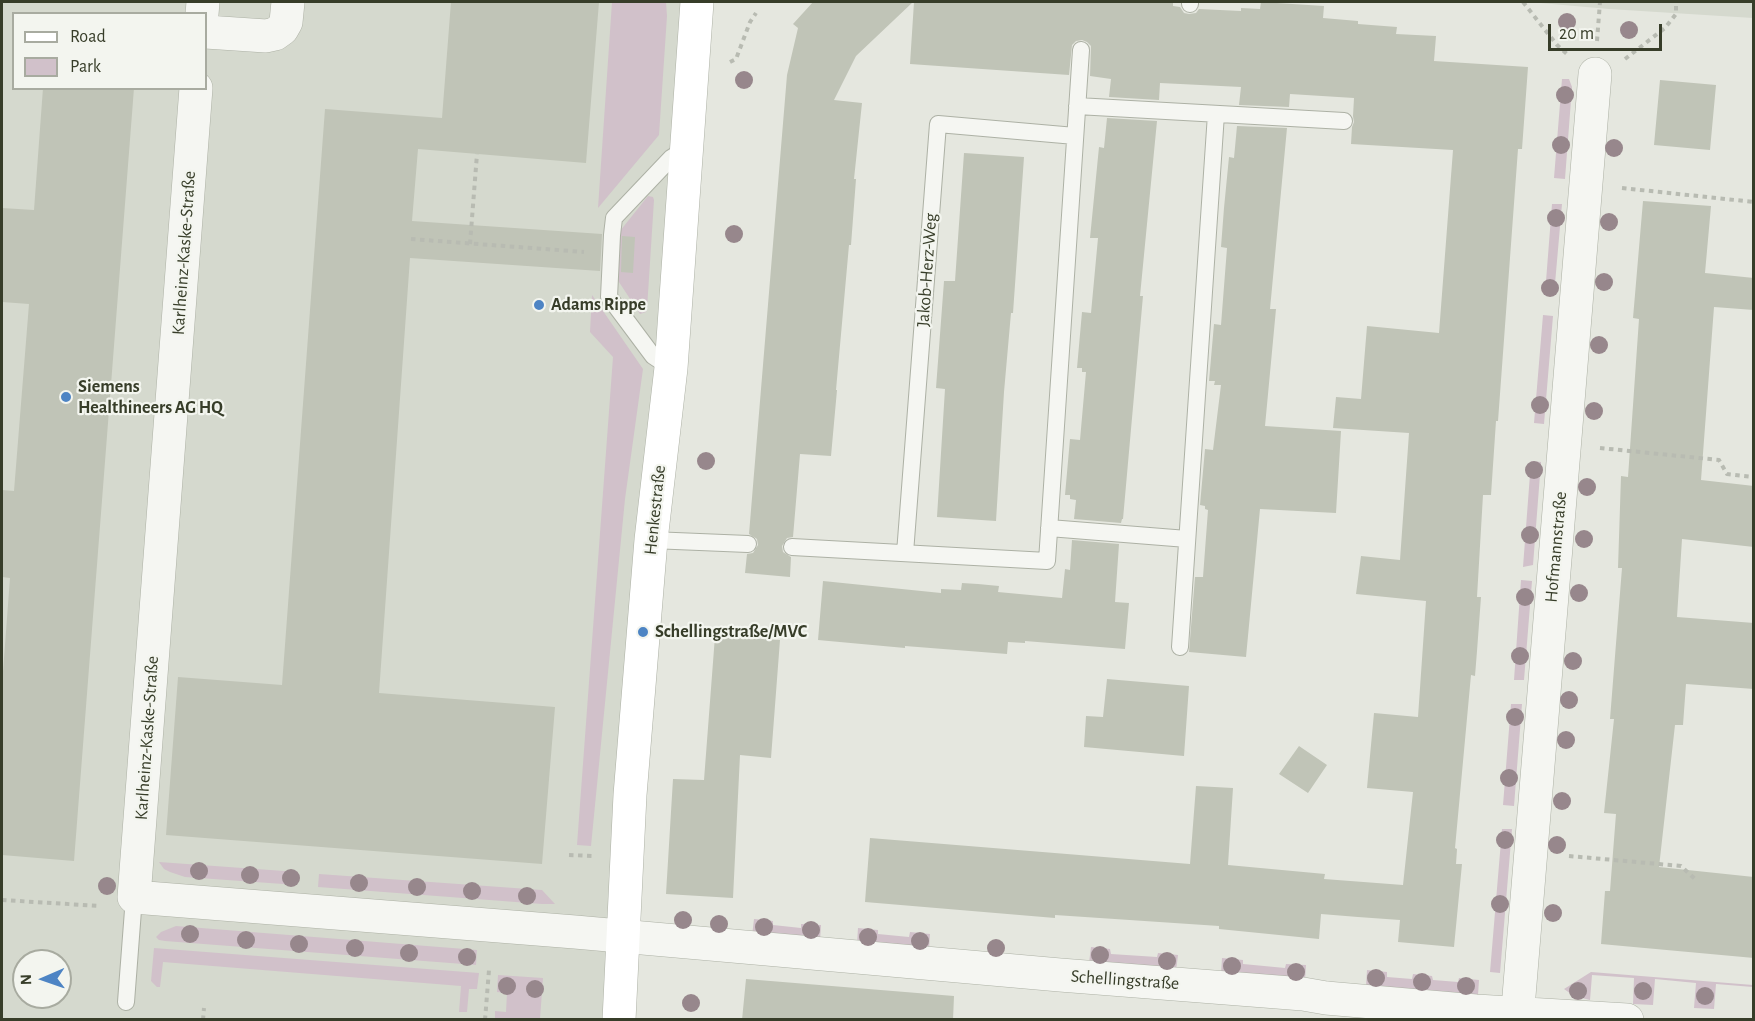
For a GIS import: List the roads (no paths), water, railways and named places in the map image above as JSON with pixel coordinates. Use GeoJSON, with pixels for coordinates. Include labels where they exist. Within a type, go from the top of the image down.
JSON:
{"type":"FeatureCollection","features":[{"type":"Feature","properties":{"kind":"main road","name":"Henkestraße"},"geometry":{"type":"LineString","coordinates":[[619,1020],[630,795],[651,540],[671,368],[697,2]]}},
{"type":"Feature","properties":{"kind":"street"},"geometry":{"type":"LineString","coordinates":[[207,32],[266,36],[274,34],[282,29],[286,22],[288,2]]}},
{"type":"Feature","properties":{"kind":"street","name":"Hofmannstraße"},"geometry":{"type":"LineString","coordinates":[[1517,1016],[1596,59]]}},
{"type":"Feature","properties":{"kind":"street","name":"Karlheinz-Kaske-Straße"},"geometry":{"type":"LineString","coordinates":[[134,897],[196,90]]}},
{"type":"Feature","properties":{"kind":"street"},"geometry":{"type":"LineString","coordinates":[[134,897],[624,937]]}},
{"type":"Feature","properties":{"kind":"street","name":"Schellingstraße"},"geometry":{"type":"LineString","coordinates":[[624,937],[1303,994],[1517,1016],[1627,1020]]}},
{"type":"Feature","properties":{"kind":"lane"},"geometry":{"type":"LineString","coordinates":[[792,547],[1047,561],[1081,50]]}},
{"type":"Feature","properties":{"kind":"lane"},"geometry":{"type":"LineString","coordinates":[[1077,106],[1344,121]]}},
{"type":"Feature","properties":{"kind":"lane"},"geometry":{"type":"LineString","coordinates":[[1180,647],[1216,114]]}},
{"type":"Feature","properties":{"kind":"lane","name":"Jakob-Herz-Weg"},"geometry":{"type":"LineString","coordinates":[[905,553],[938,124],[1075,136]]}},
{"type":"Feature","properties":{"kind":"lane"},"geometry":{"type":"LineString","coordinates":[[671,368],[653,356],[609,297],[611,255],[614,218],[670,158],[687,148]]}},
{"type":"Feature","properties":{"kind":"lane"},"geometry":{"type":"LineString","coordinates":[[1049,528],[1187,539]]}},
{"type":"Feature","properties":{"kind":"lane"},"geometry":{"type":"LineString","coordinates":[[651,540],[748,544]]}},
{"type":"Feature","properties":{"kind":"lane"},"geometry":{"type":"LineString","coordinates":[[126,1002],[134,897]]}},
{"type":"Feature","properties":{"kind":"place","name":"Adams Rippe"},"geometry":{"type":"Point","coordinates":[539,305]}},
{"type":"Feature","properties":{"kind":"place","name":"Siemens Healthineers AG HQ"},"geometry":{"type":"Point","coordinates":[66,397]}},
{"type":"Feature","properties":{"kind":"place","name":"Schellingstraße/MVC"},"geometry":{"type":"Point","coordinates":[643,632]}}]}
